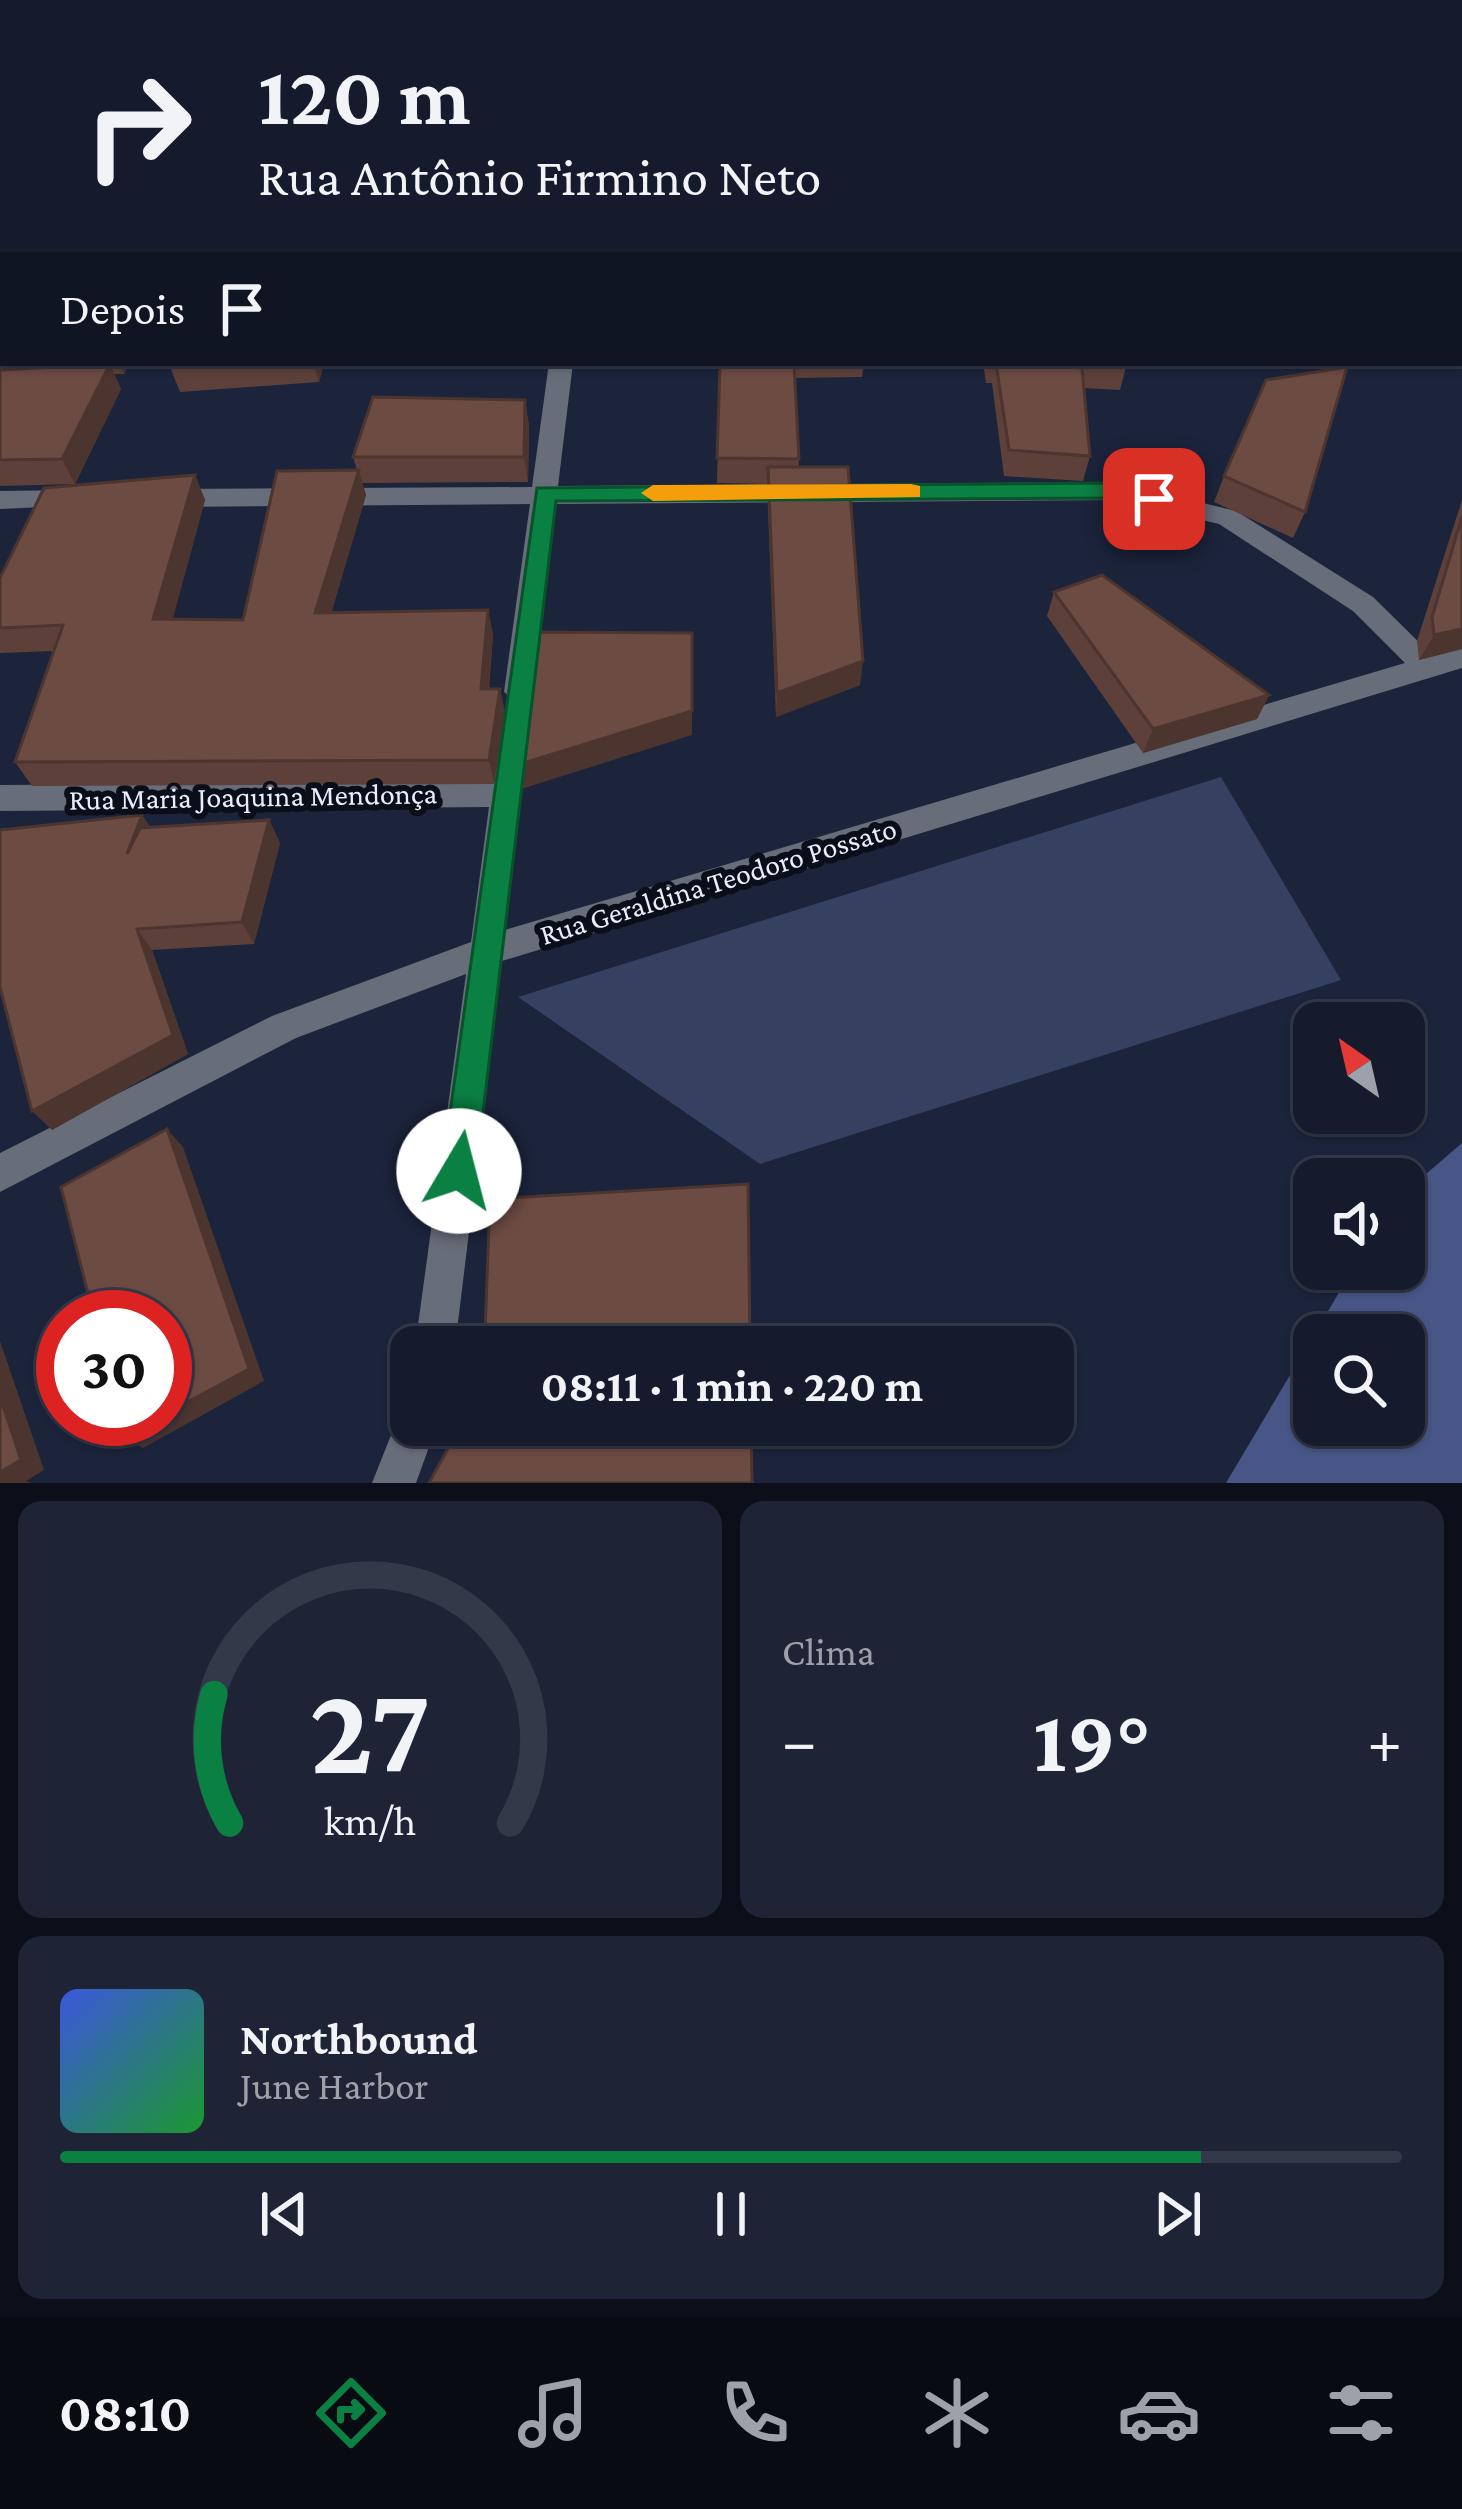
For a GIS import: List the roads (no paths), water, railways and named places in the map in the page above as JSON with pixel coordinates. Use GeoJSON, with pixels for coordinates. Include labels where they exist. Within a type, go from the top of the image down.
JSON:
{"type":"FeatureCollection","features":[{"type":"Feature","properties":{"kind":"street"},"geometry":{"type":"LineString","coordinates":[[438,1326],[561,366]]}},
{"type":"Feature","properties":{"kind":"street"},"geometry":{"type":"LineString","coordinates":[[143,498],[1117,490],[1227,517],[1364,604],[1427,668]]}},
{"type":"Feature","properties":{"kind":"street"},"geometry":{"type":"LineString","coordinates":[[0,500],[96,499]]}},
{"type":"Feature","properties":{"kind":"street","name":"Rua Geraldina Teodoro Possato"},"geometry":{"type":"LineString","coordinates":[[0,1173],[284,1027],[488,950],[1462,656]]}},
{"type":"Feature","properties":{"kind":"street","name":"Rua Maria Joaquina Mendonça"},"geometry":{"type":"LineString","coordinates":[[0,799],[506,794]]}},
{"type":"Feature","properties":{"kind":"street"},"geometry":{"type":"LineString","coordinates":[[394,1483],[408,1446]]}}]}
